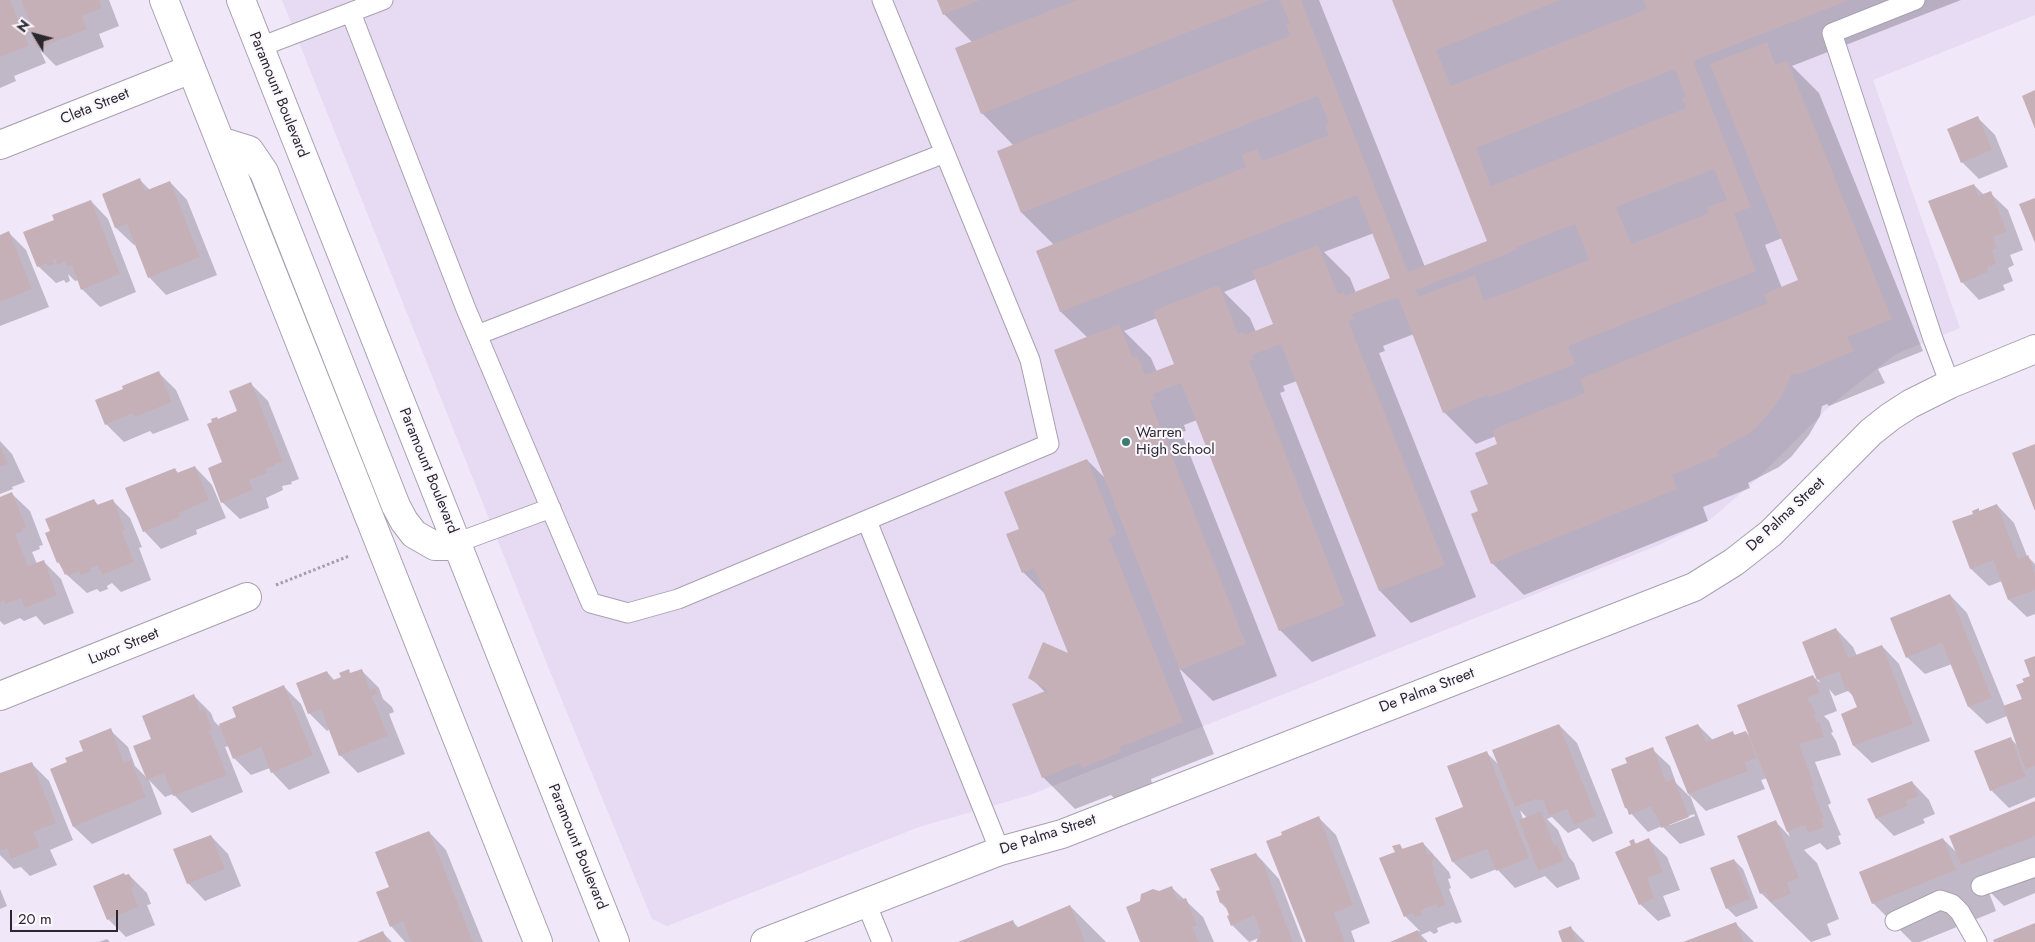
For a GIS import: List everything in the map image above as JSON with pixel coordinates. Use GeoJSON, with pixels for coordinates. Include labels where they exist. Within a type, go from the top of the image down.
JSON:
{"type":"FeatureCollection","features":[{"type":"Feature","properties":{"kind":"main road"},"geometry":{"type":"LineString","coordinates":[[164,0],[538,942]]}},
{"type":"Feature","properties":{"kind":"main road","name":"Paramount Boulevard"},"geometry":{"type":"LineString","coordinates":[[241,0],[615,942]]}},
{"type":"Feature","properties":{"kind":"main road","name":"Cleta Street"},"geometry":{"type":"LineString","coordinates":[[0,145],[191,68]]}},
{"type":"Feature","properties":{"kind":"main road"},"geometry":{"type":"LineString","coordinates":[[220,141],[248,150],[264,172],[392,497],[404,521],[414,534],[435,546],[448,546],[456,543]]}},
{"type":"Feature","properties":{"kind":"main road","name":"De Palma Street"},"geometry":{"type":"LineString","coordinates":[[765,942],[1000,851],[1062,834],[1694,587],[1734,562],[1771,533],[1871,432],[1890,417],[1910,404],[1950,384],[2035,349]]}},
{"type":"Feature","properties":{"kind":"main road","name":"Luxor Street"},"geometry":{"type":"LineString","coordinates":[[0,696],[247,597]]}},
{"type":"Feature","properties":{"kind":"lane"},"geometry":{"type":"LineString","coordinates":[[260,48],[383,0]]}},
{"type":"Feature","properties":{"kind":"lane"},"geometry":{"type":"LineString","coordinates":[[351,13],[477,335],[591,603],[628,613],[678,599],[1049,444],[1030,360],[882,0]]}},
{"type":"Feature","properties":{"kind":"lane"},"geometry":{"type":"LineString","coordinates":[[1914,0],[1832,33],[1933,339],[1950,384]]}},
{"type":"Feature","properties":{"kind":"lane"},"geometry":{"type":"LineString","coordinates":[[477,335],[945,153]]}},
{"type":"Feature","properties":{"kind":"lane"},"geometry":{"type":"LineString","coordinates":[[456,543],[551,508]]}},
{"type":"Feature","properties":{"kind":"lane"},"geometry":{"type":"LineString","coordinates":[[866,522],[1000,851]]}},
{"type":"Feature","properties":{"kind":"lane"},"geometry":{"type":"LineString","coordinates":[[1981,886],[2035,867]]}},
{"type":"Feature","properties":{"kind":"lane"},"geometry":{"type":"LineString","coordinates":[[1895,921],[1940,900],[1952,904],[1960,912],[1977,942]]}},
{"type":"Feature","properties":{"kind":"lane"},"geometry":{"type":"LineString","coordinates":[[866,903],[882,942]]}},
{"type":"Feature","properties":{"kind":"path"},"geometry":{"type":"LineString","coordinates":[[247,597],[380,544]]}},
{"type":"Feature","properties":{"kind":"shaded area","name":"Warren High School"},"geometry":{"type":"Polygon","coordinates":[[[282,0],[2035,0],[2035,15],[1873,80],[1960,328],[1896,354],[1832,404],[1756,480],[1711,519],[1659,545],[1030,795],[919,827],[667,926],[652,919],[549,669],[282,0]]]}},
{"type":"Feature","properties":{"kind":"building"},"geometry":{"type":"Polygon","coordinates":[[[0,0],[10,0],[29,46],[0,57],[0,0]]]}},
{"type":"Feature","properties":{"kind":"building"},"geometry":{"type":"Polygon","coordinates":[[[21,0],[99,0],[102,8],[82,16],[87,29],[37,49],[28,26],[31,25],[21,0]]]}},
{"type":"Feature","properties":{"kind":"building"},"geometry":{"type":"Polygon","coordinates":[[[937,0],[980,0],[943,15],[937,0]]]}},
{"type":"Feature","properties":{"kind":"building"},"geometry":{"type":"Polygon","coordinates":[[[1077,0],[1269,0],[981,114],[955,48],[1077,0]]]}},
{"type":"Feature","properties":{"kind":"building"},"geometry":{"type":"Polygon","coordinates":[[[1280,0],[1301,0],[1408,272],[1487,241],[1392,0],[1560,0],[1436,50],[1451,86],[1647,9],[1643,0],[1849,0],[1693,61],[1751,207],[1734,213],[1756,271],[1568,346],[1575,364],[1488,398],[1488,395],[1443,413],[1398,297],[1352,314],[1354,319],[1348,321],[1445,565],[1379,591],[1281,344],[1252,355],[1254,359],[1249,361],[1345,605],[1279,631],[1181,383],[1153,394],[1155,399],[1150,401],[1246,644],[1180,670],[1054,350],[1119,324],[1133,358],[1138,356],[1145,375],[1174,364],[1153,311],[1219,285],[1238,334],[1244,332],[1245,335],[1273,324],[1252,271],[1318,245],[1338,294],[1344,292],[1345,296],[1390,278],[1357,195],[1060,312],[1036,251],[1246,167],[1242,155],[1257,149],[1262,161],[1329,135],[1325,125],[1329,123],[1318,96],[1021,213],[997,151],[1290,36],[1286,25],[1290,24],[1280,0]],[[1675,69],[1476,148],[1491,186],[1686,108],[1682,98],[1686,97],[1675,69]],[[1714,169],[1616,207],[1631,244],[1709,213],[1707,207],[1727,200],[1714,169]],[[1575,224],[1516,247],[1516,250],[1416,290],[1418,297],[1475,275],[1484,301],[1589,260],[1575,224]]]}},
{"type":"Feature","properties":{"kind":"building"},"geometry":{"type":"Polygon","coordinates":[[[1767,42],[1775,65],[1787,60],[1892,319],[1847,337],[1854,351],[1796,375],[1795,373],[1791,374],[1788,384],[1777,403],[1759,425],[1747,435],[1717,451],[1719,456],[1672,475],[1677,489],[1491,564],[1471,514],[1478,511],[1470,491],[1488,484],[1475,453],[1497,444],[1492,430],[1585,393],[1580,379],[1768,303],[1764,294],[1798,280],[1710,64],[1767,42]]]}},
{"type":"Feature","properties":{"kind":"building"},"geometry":{"type":"Polygon","coordinates":[[[2035,90],[2035,129],[2022,96],[2035,90]]]}},
{"type":"Feature","properties":{"kind":"building"},"geometry":{"type":"Polygon","coordinates":[[[1978,116],[1992,150],[1961,163],[1947,129],[1978,116]]]}},
{"type":"Feature","properties":{"kind":"building"},"geometry":{"type":"Polygon","coordinates":[[[140,178],[145,191],[170,181],[200,257],[148,278],[127,224],[115,228],[102,194],[140,178]]]}},
{"type":"Feature","properties":{"kind":"building"},"geometry":{"type":"Polygon","coordinates":[[[1974,184],[1978,196],[1991,191],[2007,232],[1993,237],[1997,248],[1992,250],[1996,264],[1987,267],[1988,272],[1961,283],[1928,201],[1974,184]]]}},
{"type":"Feature","properties":{"kind":"building"},"geometry":{"type":"Polygon","coordinates":[[[2035,198],[2035,243],[2019,204],[2035,198]]]}},
{"type":"Feature","properties":{"kind":"building"},"geometry":{"type":"Polygon","coordinates":[[[91,200],[120,274],[81,290],[72,265],[67,267],[65,261],[57,265],[55,259],[52,260],[54,264],[48,266],[47,263],[37,267],[23,232],[54,220],[52,215],[91,200]]]}},
{"type":"Feature","properties":{"kind":"building"},"geometry":{"type":"Polygon","coordinates":[[[9,231],[32,289],[0,302],[0,235],[9,231]]]}},
{"type":"Feature","properties":{"kind":"building"},"geometry":{"type":"Polygon","coordinates":[[[159,371],[172,402],[135,417],[133,413],[105,425],[95,400],[123,389],[122,386],[159,371]]]}},
{"type":"Feature","properties":{"kind":"building"},"geometry":{"type":"Polygon","coordinates":[[[251,382],[283,462],[265,469],[267,473],[249,480],[253,490],[221,503],[208,468],[222,462],[207,424],[212,422],[211,419],[217,417],[218,419],[237,411],[229,391],[251,382]]]}},
{"type":"Feature","properties":{"kind":"building"},"geometry":{"type":"Polygon","coordinates":[[[2035,444],[2035,511],[2012,453],[2035,444]]]}},
{"type":"Feature","properties":{"kind":"building"},"geometry":{"type":"Polygon","coordinates":[[[0,446],[8,464],[0,467],[0,446]]]}},
{"type":"Feature","properties":{"kind":"building"},"geometry":{"type":"Polygon","coordinates":[[[1087,459],[1117,534],[1109,538],[1183,722],[1120,747],[1121,752],[1082,768],[1080,763],[1042,778],[1012,704],[1048,690],[1028,678],[1043,642],[1068,653],[1034,568],[1022,573],[1006,534],[1019,529],[1004,492],[1087,459]]]}},
{"type":"Feature","properties":{"kind":"building"},"geometry":{"type":"Polygon","coordinates":[[[195,466],[209,500],[179,513],[180,517],[143,532],[125,488],[175,468],[177,473],[195,466]]]}},
{"type":"Feature","properties":{"kind":"building"},"geometry":{"type":"Polygon","coordinates":[[[12,492],[26,527],[22,529],[24,531],[15,534],[28,566],[44,560],[57,595],[25,608],[21,598],[5,604],[4,600],[0,602],[0,497],[12,492]]]}},
{"type":"Feature","properties":{"kind":"building"},"geometry":{"type":"Polygon","coordinates":[[[94,499],[97,505],[113,499],[125,530],[122,531],[134,562],[102,575],[98,565],[90,568],[91,571],[81,575],[79,571],[68,576],[67,574],[65,575],[59,562],[57,563],[45,533],[50,531],[45,519],[94,499]]]}},
{"type":"Feature","properties":{"kind":"building"},"geometry":{"type":"Polygon","coordinates":[[[1997,504],[2018,559],[2028,555],[2035,573],[2035,590],[2008,600],[1993,560],[1970,569],[1952,521],[1973,514],[1972,511],[1979,508],[1979,511],[1997,504]]]}},
{"type":"Feature","properties":{"kind":"building"},"geometry":{"type":"Polygon","coordinates":[[[1950,594],[1992,698],[1968,707],[1942,643],[1906,658],[1890,618],[1950,594]]]}},
{"type":"Feature","properties":{"kind":"building"},"geometry":{"type":"Polygon","coordinates":[[[1836,628],[1848,658],[1882,645],[1913,724],[1853,746],[1841,714],[1857,707],[1850,690],[1846,691],[1839,671],[1817,680],[1802,642],[1836,628]]]}},
{"type":"Feature","properties":{"kind":"building"},"geometry":{"type":"Polygon","coordinates":[[[2035,656],[2035,766],[2025,769],[2003,706],[2022,699],[2016,685],[2024,682],[2022,679],[2030,676],[2024,660],[2035,656]]]}},
{"type":"Feature","properties":{"kind":"building"},"geometry":{"type":"Polygon","coordinates":[[[349,669],[350,673],[362,669],[370,690],[375,688],[378,694],[372,696],[388,736],[339,756],[321,709],[308,714],[296,683],[327,671],[331,681],[341,677],[339,673],[349,669]]]}},
{"type":"Feature","properties":{"kind":"building"},"geometry":{"type":"Polygon","coordinates":[[[1813,675],[1820,693],[1807,698],[1809,703],[1811,702],[1816,714],[1814,715],[1817,723],[1819,722],[1824,737],[1799,744],[1824,818],[1821,819],[1824,827],[1808,833],[1805,825],[1787,832],[1737,705],[1813,675]]]}},
{"type":"Feature","properties":{"kind":"building"},"geometry":{"type":"Polygon","coordinates":[[[284,685],[313,755],[271,773],[261,747],[233,759],[219,724],[236,717],[232,707],[284,685]]]}},
{"type":"Feature","properties":{"kind":"building"},"geometry":{"type":"Polygon","coordinates":[[[194,694],[200,710],[204,709],[212,728],[209,730],[227,775],[173,796],[164,773],[147,780],[133,746],[151,739],[142,716],[194,694]]]}},
{"type":"Feature","properties":{"kind":"building"},"geometry":{"type":"Polygon","coordinates":[[[1559,724],[1596,816],[1574,825],[1567,809],[1549,816],[1543,799],[1537,801],[1536,799],[1515,807],[1492,750],[1559,724]]]}},
{"type":"Feature","properties":{"kind":"building"},"geometry":{"type":"Polygon","coordinates":[[[1698,724],[1706,742],[1733,731],[1734,735],[1746,731],[1757,758],[1745,762],[1748,771],[1688,794],[1665,737],[1698,724]]]}},
{"type":"Feature","properties":{"kind":"building"},"geometry":{"type":"Polygon","coordinates":[[[111,728],[124,763],[131,760],[146,797],[73,827],[50,769],[67,762],[65,758],[83,751],[79,741],[111,728]]]}},
{"type":"Feature","properties":{"kind":"building"},"geometry":{"type":"Polygon","coordinates":[[[2011,737],[2026,777],[1990,791],[1974,751],[2011,737]]]}},
{"type":"Feature","properties":{"kind":"building"},"geometry":{"type":"Polygon","coordinates":[[[1653,747],[1666,782],[1674,779],[1689,817],[1661,828],[1656,814],[1654,814],[1651,808],[1652,806],[1629,815],[1611,769],[1627,763],[1625,758],[1653,747]]]}},
{"type":"Feature","properties":{"kind":"building"},"geometry":{"type":"Polygon","coordinates":[[[1487,751],[1529,858],[1496,871],[1487,849],[1452,862],[1435,818],[1463,807],[1447,766],[1487,751]]]}},
{"type":"Feature","properties":{"kind":"building"},"geometry":{"type":"Polygon","coordinates":[[[32,762],[56,823],[33,832],[40,847],[11,859],[7,848],[0,851],[0,773],[32,762]]]}},
{"type":"Feature","properties":{"kind":"building"},"geometry":{"type":"Polygon","coordinates":[[[1912,781],[1919,796],[1906,801],[1908,806],[1876,819],[1867,799],[1912,781]]]}},
{"type":"Feature","properties":{"kind":"building"},"geometry":{"type":"Polygon","coordinates":[[[2035,801],[2035,836],[1961,865],[1949,836],[2035,801]]]}},
{"type":"Feature","properties":{"kind":"building"},"geometry":{"type":"Polygon","coordinates":[[[1541,811],[1554,845],[1557,844],[1564,861],[1538,871],[1519,820],[1541,811]]]}},
{"type":"Feature","properties":{"kind":"building"},"geometry":{"type":"Polygon","coordinates":[[[1319,816],[1353,905],[1334,913],[1345,942],[1306,942],[1266,841],[1282,835],[1281,832],[1319,816]]]}},
{"type":"Feature","properties":{"kind":"building"},"geometry":{"type":"Polygon","coordinates":[[[1776,820],[1799,878],[1787,883],[1791,894],[1770,902],[1766,892],[1760,894],[1737,836],[1776,820]]]}},
{"type":"Feature","properties":{"kind":"building"},"geometry":{"type":"Polygon","coordinates":[[[429,831],[473,942],[411,942],[403,921],[390,927],[376,892],[389,887],[375,852],[429,831]]]}},
{"type":"Feature","properties":{"kind":"building"},"geometry":{"type":"Polygon","coordinates":[[[211,835],[225,869],[187,884],[173,849],[211,835]]]}},
{"type":"Feature","properties":{"kind":"building"},"geometry":{"type":"Polygon","coordinates":[[[1649,838],[1663,872],[1647,878],[1654,898],[1639,905],[1615,852],[1631,845],[1629,841],[1634,839],[1635,844],[1649,838]]]}},
{"type":"Feature","properties":{"kind":"building"},"geometry":{"type":"Polygon","coordinates":[[[1943,838],[1956,870],[1872,904],[1859,872],[1943,838]]]}},
{"type":"Feature","properties":{"kind":"building"},"geometry":{"type":"Polygon","coordinates":[[[1423,842],[1428,855],[1432,853],[1434,860],[1431,861],[1435,871],[1433,871],[1446,905],[1438,908],[1436,904],[1420,911],[1422,915],[1415,917],[1413,913],[1404,917],[1379,858],[1395,852],[1392,846],[1400,844],[1402,849],[1423,842]]]}},
{"type":"Feature","properties":{"kind":"building"},"geometry":{"type":"Polygon","coordinates":[[[1256,853],[1260,861],[1262,860],[1293,942],[1256,942],[1261,933],[1254,915],[1231,926],[1224,902],[1220,903],[1216,891],[1220,890],[1210,869],[1256,853]]]}},
{"type":"Feature","properties":{"kind":"building"},"geometry":{"type":"Polygon","coordinates":[[[1734,859],[1750,899],[1726,909],[1710,868],[1734,859]]]}},
{"type":"Feature","properties":{"kind":"building"},"geometry":{"type":"Polygon","coordinates":[[[124,873],[125,875],[129,874],[135,886],[131,888],[138,907],[107,920],[93,886],[124,873]]]}},
{"type":"Feature","properties":{"kind":"building"},"geometry":{"type":"Polygon","coordinates":[[[1172,886],[1178,901],[1186,898],[1197,925],[1192,927],[1199,942],[1140,942],[1126,907],[1140,901],[1141,894],[1153,889],[1159,891],[1172,886]]]}},
{"type":"Feature","properties":{"kind":"building"},"geometry":{"type":"Polygon","coordinates":[[[1070,905],[1085,942],[958,942],[1013,920],[1016,928],[1070,905]]]}},
{"type":"Feature","properties":{"kind":"building"},"geometry":{"type":"Polygon","coordinates":[[[1736,922],[1744,942],[1683,942],[1736,922]]]}},
{"type":"Feature","properties":{"kind":"building"},"geometry":{"type":"Polygon","coordinates":[[[2035,923],[2035,942],[1994,942],[1993,940],[2035,923]]]}},
{"type":"Feature","properties":{"kind":"building"},"geometry":{"type":"Polygon","coordinates":[[[1571,926],[1577,942],[1562,942],[1558,931],[1571,926]]]}},
{"type":"Feature","properties":{"kind":"building"},"geometry":{"type":"Polygon","coordinates":[[[1418,930],[1423,942],[1390,942],[1418,930]]]}},
{"type":"Feature","properties":{"kind":"building"},"geometry":{"type":"Polygon","coordinates":[[[383,931],[388,942],[357,942],[383,931]]]}},
{"type":"Feature","properties":{"kind":"place","name":"Warren High School"},"geometry":{"type":"Point","coordinates":[1126,442]}}]}
